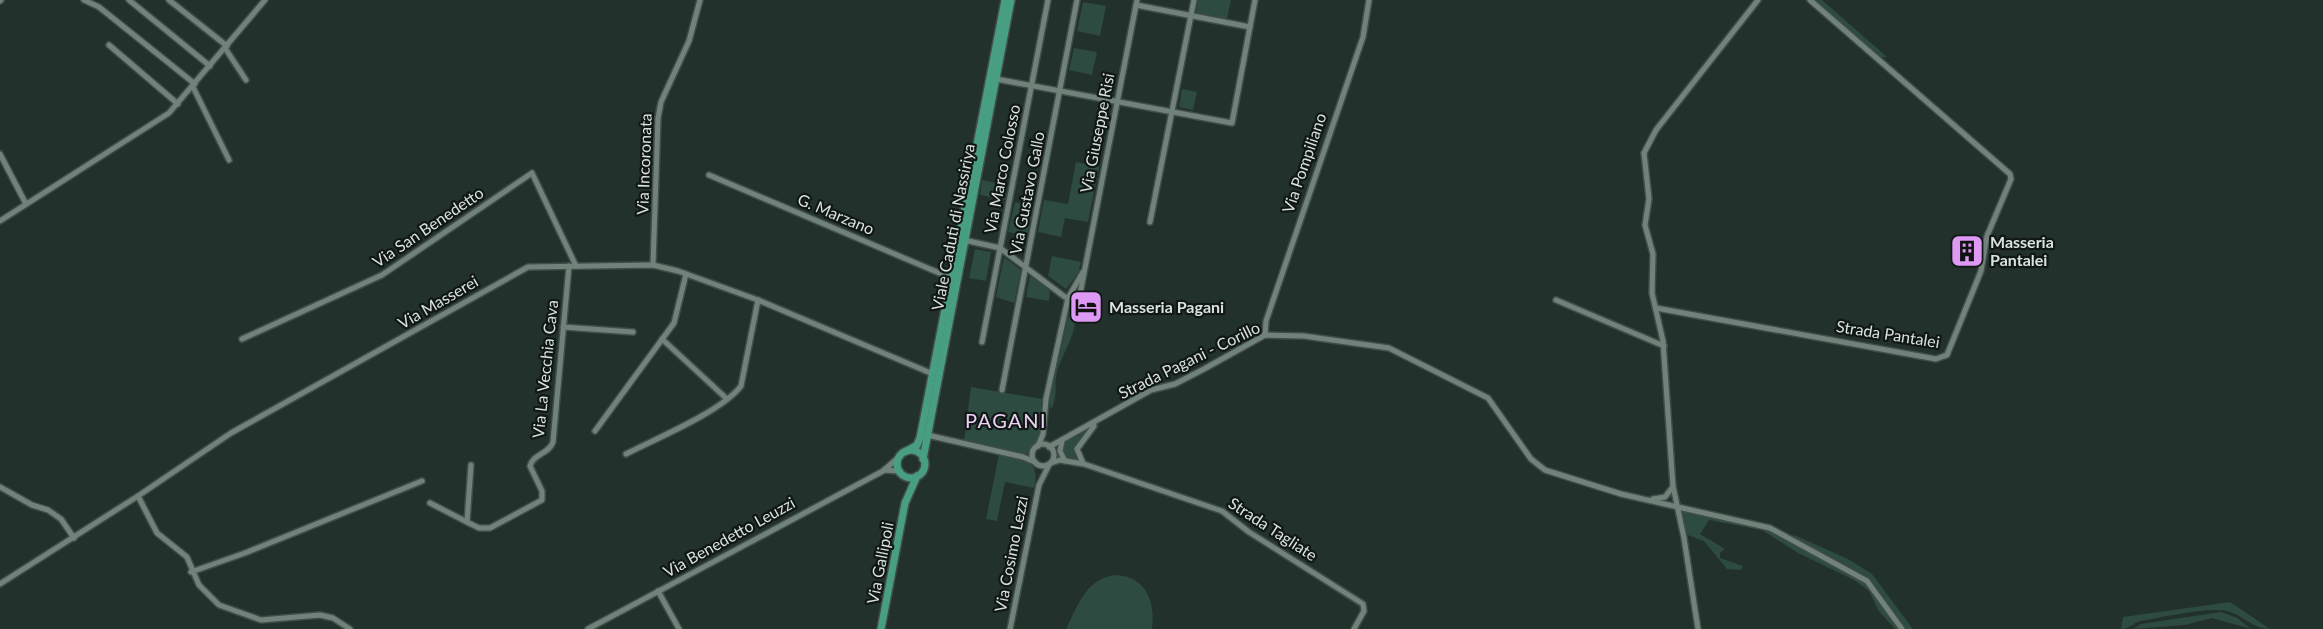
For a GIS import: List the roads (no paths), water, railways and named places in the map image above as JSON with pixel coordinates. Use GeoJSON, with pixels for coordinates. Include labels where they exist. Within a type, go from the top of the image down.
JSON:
{"type":"FeatureCollection","features":[{"type":"Feature","properties":{"kind":"main road","name":"Viale Caduti di Nassiriya"},"geometry":{"type":"LineString","coordinates":[[907,451],[917,445],[920,438],[1005,0]]}},
{"type":"Feature","properties":{"kind":"main road","name":"Viale Caduti di Nassiriya"},"geometry":{"type":"LineString","coordinates":[[923,459],[1011,0]]}},
{"type":"Feature","properties":{"kind":"main road"},"geometry":{"type":"LineString","coordinates":[[899,457],[907,451],[917,452],[923,459]]}},
{"type":"Feature","properties":{"kind":"main road","name":"Via Gallipoli"},"geometry":{"type":"LineString","coordinates":[[899,457],[906,485],[906,503]]}},
{"type":"Feature","properties":{"kind":"main road","name":"Via Gallipoli"},"geometry":{"type":"LineString","coordinates":[[881,629],[906,503],[917,476],[923,470],[923,459]]}},
{"type":"Feature","properties":{"kind":"main road"},"geometry":{"type":"LineString","coordinates":[[901,472],[910,477],[917,476]]}},
{"type":"Feature","properties":{"kind":"street"},"geometry":{"type":"LineString","coordinates":[[84,0],[99,7],[194,85],[229,160]]}},
{"type":"Feature","properties":{"kind":"street"},"geometry":{"type":"LineString","coordinates":[[129,0],[210,66]]}},
{"type":"Feature","properties":{"kind":"street"},"geometry":{"type":"LineString","coordinates":[[169,0],[226,47],[246,80]]}},
{"type":"Feature","properties":{"kind":"street"},"geometry":{"type":"LineString","coordinates":[[0,221],[148,129],[178,104],[265,0]]}},
{"type":"Feature","properties":{"kind":"street","name":"Via Incoronata"},"geometry":{"type":"LineString","coordinates":[[653,265],[658,118],[661,102],[689,41],[700,0]]}},
{"type":"Feature","properties":{"kind":"street","name":"Via Marco Colosso"},"geometry":{"type":"LineString","coordinates":[[982,342],[1048,0]]}},
{"type":"Feature","properties":{"kind":"street","name":"Via Gustavo Gallo"},"geometry":{"type":"LineString","coordinates":[[1002,390],[1077,0]]}},
{"type":"Feature","properties":{"kind":"street"},"geometry":{"type":"LineString","coordinates":[[1150,222],[1194,0]]}},
{"type":"Feature","properties":{"kind":"street"},"geometry":{"type":"LineString","coordinates":[[996,79],[1232,123],[1255,0]]}},
{"type":"Feature","properties":{"kind":"street","name":"Via Pompiliano"},"geometry":{"type":"LineString","coordinates":[[1265,335],[1266,321],[1363,37],[1369,0]]}},
{"type":"Feature","properties":{"kind":"street"},"geometry":{"type":"LineString","coordinates":[[1698,629],[1684,538],[1673,486],[1664,346],[1652,280],[1653,254],[1645,225],[1649,198],[1644,159],[1646,149],[1656,130],[1758,0]]}},
{"type":"Feature","properties":{"kind":"street","name":"Strada Pantalei"},"geometry":{"type":"LineString","coordinates":[[1656,308],[1936,359],[1947,355],[1981,271],[1987,236],[2011,179],[2010,174],[1810,0]]}},
{"type":"Feature","properties":{"kind":"street"},"geometry":{"type":"LineString","coordinates":[[1136,2],[1191,16],[1250,27]]}},
{"type":"Feature","properties":{"kind":"street","name":"Via Giuseppe Risi"},"geometry":{"type":"LineString","coordinates":[[1068,298],[1077,302],[1082,293],[1084,271],[1136,2]]}},
{"type":"Feature","properties":{"kind":"street"},"geometry":{"type":"LineString","coordinates":[[109,45],[178,104]]}},
{"type":"Feature","properties":{"kind":"street"},"geometry":{"type":"LineString","coordinates":[[0,154],[27,204]]}},
{"type":"Feature","properties":{"kind":"street","name":"Via San Benedetto"},"geometry":{"type":"LineString","coordinates":[[242,339],[382,275],[532,173],[576,266]]}},
{"type":"Feature","properties":{"kind":"street","name":"G. Marzano"},"geometry":{"type":"LineString","coordinates":[[709,175],[951,278]]}},
{"type":"Feature","properties":{"kind":"street"},"geometry":{"type":"LineString","coordinates":[[964,240],[1000,248],[1068,298]]}},
{"type":"Feature","properties":{"kind":"street","name":"Via Masserei"},"geometry":{"type":"LineString","coordinates":[[0,584],[74,538],[231,433],[528,267],[653,265],[686,274],[758,300],[933,374]]}},
{"type":"Feature","properties":{"kind":"street","name":"Via La Vecchia Cava"},"geometry":{"type":"LineString","coordinates":[[467,522],[479,528],[490,528],[542,500],[542,491],[530,466],[533,459],[548,450],[553,442],[569,266]]}},
{"type":"Feature","properties":{"kind":"street","name":"Via Giuseppe Risi"},"geometry":{"type":"LineString","coordinates":[[1038,446],[1043,431],[1046,399],[1068,298],[1084,271]]}},
{"type":"Feature","properties":{"kind":"street"},"geometry":{"type":"LineString","coordinates":[[596,431],[675,323],[686,274]]}},
{"type":"Feature","properties":{"kind":"street"},"geometry":{"type":"LineString","coordinates":[[626,454],[727,399],[741,386],[758,300]]}},
{"type":"Feature","properties":{"kind":"street"},"geometry":{"type":"LineString","coordinates":[[1556,300],[1664,346]]}},
{"type":"Feature","properties":{"kind":"street"},"geometry":{"type":"LineString","coordinates":[[563,327],[633,332]]}},
{"type":"Feature","properties":{"kind":"street","name":"Strada Pagani - Corillo"},"geometry":{"type":"LineString","coordinates":[[1038,446],[1048,446],[1063,440],[1151,390],[1175,384],[1265,335],[1304,336],[1389,348],[1488,398],[1537,465],[1563,477],[1642,499],[1765,526],[1852,572],[1874,588],[1902,629]]}},
{"type":"Feature","properties":{"kind":"street"},"geometry":{"type":"LineString","coordinates":[[662,339],[727,399]]}},
{"type":"Feature","properties":{"kind":"street"},"geometry":{"type":"LineString","coordinates":[[1084,464],[1077,449],[1096,422]]}},
{"type":"Feature","properties":{"kind":"street","name":"Via Giuseppe Risi"},"geometry":{"type":"LineString","coordinates":[[1043,431],[1048,446]]}},
{"type":"Feature","properties":{"kind":"street"},"geometry":{"type":"LineString","coordinates":[[927,435],[1023,457],[1036,463],[1050,464]]}},
{"type":"Feature","properties":{"kind":"street"},"geometry":{"type":"LineString","coordinates":[[1063,440],[1060,451],[1065,461]]}},
{"type":"Feature","properties":{"kind":"street","name":"Strada Pagani - Corillo"},"geometry":{"type":"LineString","coordinates":[[1050,464],[1063,440]]}},
{"type":"Feature","properties":{"kind":"street"},"geometry":{"type":"LineString","coordinates":[[1023,457],[1033,454],[1038,446]]}},
{"type":"Feature","properties":{"kind":"street"},"geometry":{"type":"LineString","coordinates":[[1048,446],[1054,454]]}},
{"type":"Feature","properties":{"kind":"street"},"geometry":{"type":"LineString","coordinates":[[1033,454],[1036,463]]}},
{"type":"Feature","properties":{"kind":"street","name":"Via Benedetto Leuzzi"},"geometry":{"type":"LineString","coordinates":[[588,629],[883,471],[899,457]]}},
{"type":"Feature","properties":{"kind":"street","name":"Strada Tagliate"},"geometry":{"type":"LineString","coordinates":[[1050,464],[1065,461],[1084,464],[1153,485],[1228,514],[1249,532],[1363,604],[1364,611],[1354,629]]}},
{"type":"Feature","properties":{"kind":"street","name":"Via Cosimo Lezzi"},"geometry":{"type":"LineString","coordinates":[[1036,463],[1039,485]]}},
{"type":"Feature","properties":{"kind":"street","name":"Via Cosimo Lezzi"},"geometry":{"type":"LineString","coordinates":[[1010,629],[1039,485],[1050,464]]}},
{"type":"Feature","properties":{"kind":"street"},"geometry":{"type":"LineString","coordinates":[[430,503],[467,522],[471,465]]}},
{"type":"Feature","properties":{"kind":"street","name":"Via Benedetto Leuzzi"},"geometry":{"type":"LineString","coordinates":[[883,471],[901,472]]}},
{"type":"Feature","properties":{"kind":"street"},"geometry":{"type":"LineString","coordinates":[[191,572],[245,554],[422,481]]}},
{"type":"Feature","properties":{"kind":"street"},"geometry":{"type":"LineString","coordinates":[[1642,499],[1665,497],[1673,486]]}},
{"type":"Feature","properties":{"kind":"street"},"geometry":{"type":"LineString","coordinates":[[0,487],[32,505],[48,510],[61,519],[74,538]]}},
{"type":"Feature","properties":{"kind":"street"},"geometry":{"type":"LineString","coordinates":[[138,496],[153,528],[187,557],[191,572],[219,605],[237,613],[270,620],[320,615],[333,618],[350,629]]}},
{"type":"Feature","properties":{"kind":"street"},"geometry":{"type":"LineString","coordinates":[[658,591],[679,629]]}},
{"type":"Feature","properties":{"kind":"place","name":"Masseria Pantalei"},"geometry":{"type":"Point","coordinates":[1967,251]}},
{"type":"Feature","properties":{"kind":"place","name":"Masseria Pagani"},"geometry":{"type":"Point","coordinates":[1086,307]}},
{"type":"Feature","properties":{"kind":"district","name":"PAGANI"},"geometry":{"type":"Point","coordinates":[1006,421]}}]}
